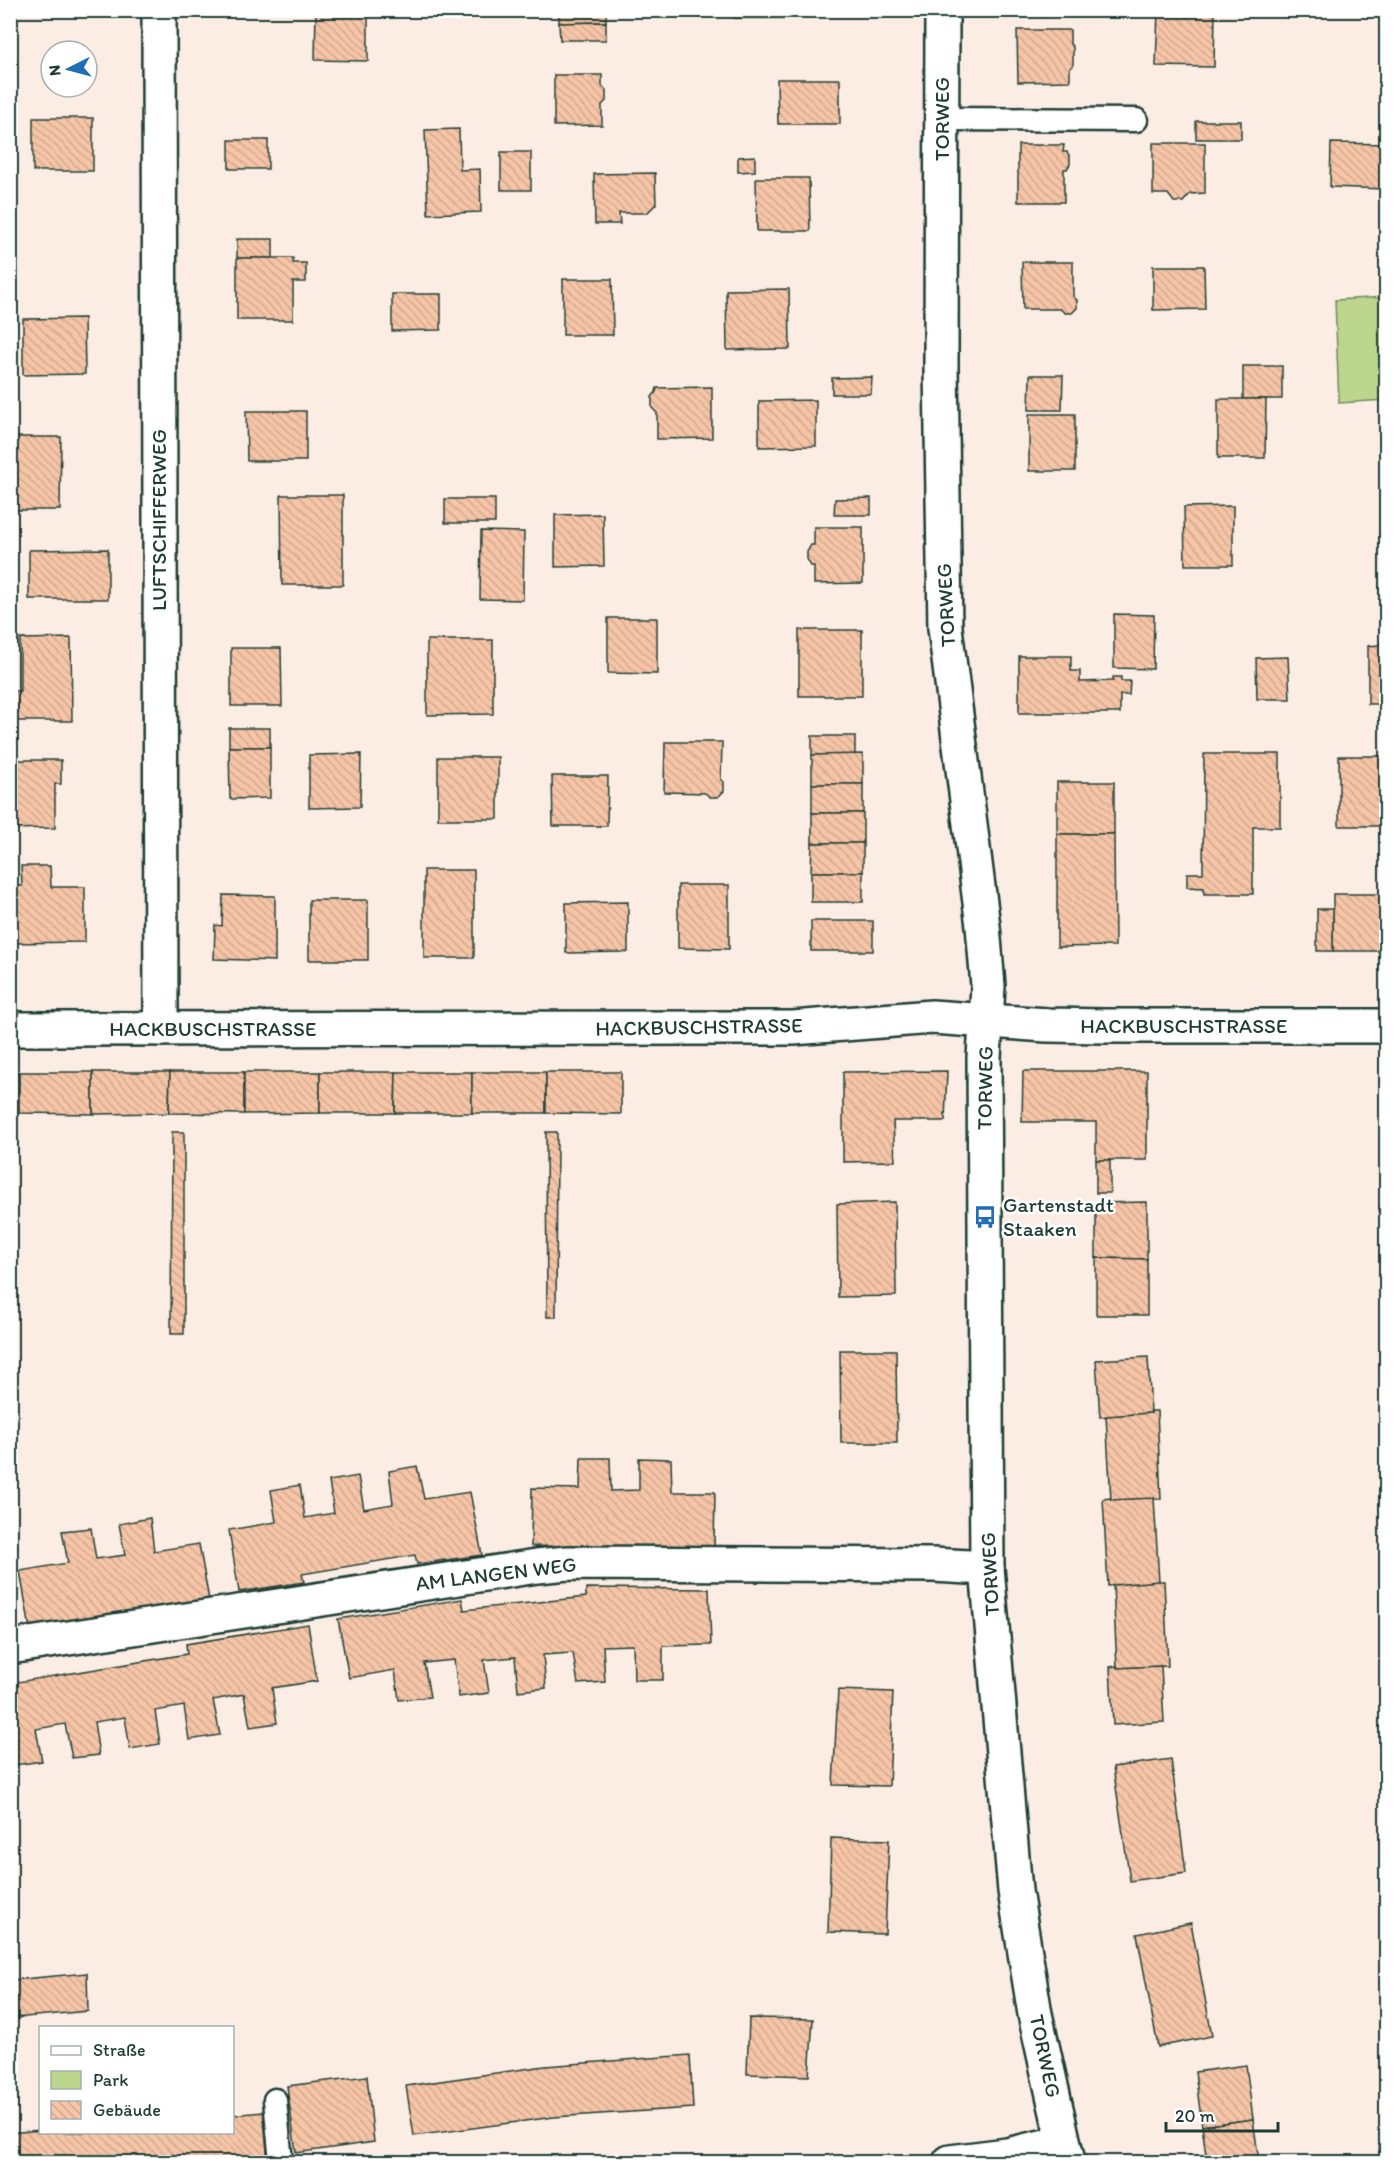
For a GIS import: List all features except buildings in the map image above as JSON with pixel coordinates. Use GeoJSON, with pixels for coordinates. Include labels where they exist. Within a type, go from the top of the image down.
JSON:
{"type":"FeatureCollection","features":[{"type":"Feature","properties":{"kind":"street","name":"LUFTSCHIFFERWEG"},"geometry":{"type":"LineString","coordinates":[[159,10],[161,1029]]}},
{"type":"Feature","properties":{"kind":"street","name":"TORWEG"},"geometry":{"type":"LineString","coordinates":[[942,10],[941,366],[945,628],[983,926],[988,986],[984,1079],[987,1568],[1015,1891],[1035,2013],[1066,2152]]}},
{"type":"Feature","properties":{"kind":"street","name":"HACKBUSCHSTRASSE"},"geometry":{"type":"LineString","coordinates":[[10,1029],[781,1028],[932,1017],[1106,1026],[1386,1026]]}},
{"type":"Feature","properties":{"kind":"street","name":"AM LANGEN WEG"},"geometry":{"type":"LineString","coordinates":[[10,1647],[510,1568],[558,1564],[933,1565],[987,1568]]}},
{"type":"Feature","properties":{"kind":"street"},"geometry":{"type":"LineString","coordinates":[[950,2163],[1007,2155],[1066,2152]]}},
{"type":"Feature","properties":{"kind":"lane"},"geometry":{"type":"LineString","coordinates":[[941,119],[1136,120]]}},
{"type":"Feature","properties":{"kind":"lane"},"geometry":{"type":"LineString","coordinates":[[275,2100],[281,2163]]}},
{"type":"Feature","properties":{"kind":"green space"},"geometry":{"type":"Polygon","coordinates":[[[1386,297],[1386,400],[1339,403],[1335,300],[1386,297]]]}},
{"type":"Feature","properties":{"kind":"place","name":"Gartenstadt Staaken"},"geometry":{"type":"Point","coordinates":[985,1217]}}]}
